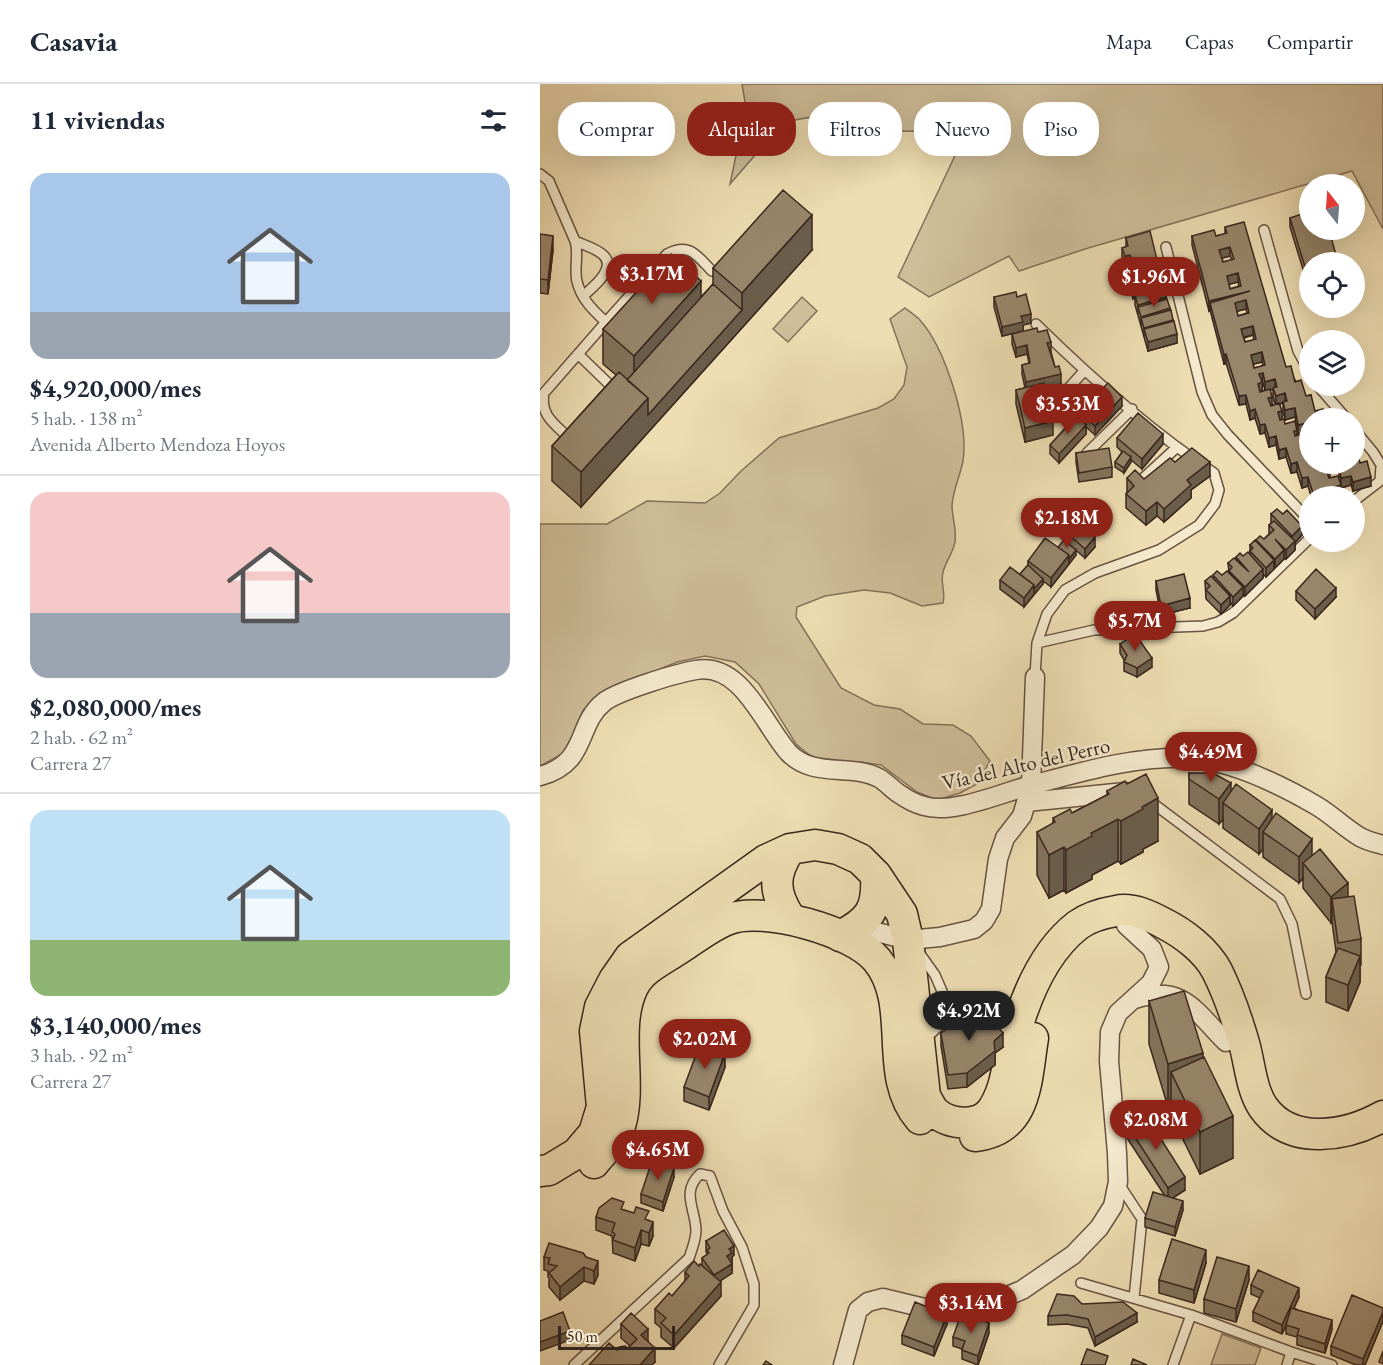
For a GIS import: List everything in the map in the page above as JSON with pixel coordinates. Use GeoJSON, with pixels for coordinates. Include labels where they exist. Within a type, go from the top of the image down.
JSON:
{"type":"FeatureCollection","features":[{"type":"Feature","properties":{"kind":"main road"},"geometry":{"type":"LineString","coordinates":[[540,1171],[549,1170],[577,1153],[594,1133],[602,1107],[595,1031],[600,1007],[614,980],[630,957],[766,860],[790,849],[815,845],[838,849],[860,859],[876,875],[905,927],[925,1096],[935,1112],[953,1122],[973,1122],[990,1113],[1002,1092],[1013,1042],[1027,999],[1049,957],[1079,924],[1101,914],[1122,909],[1148,915],[1180,932],[1216,969],[1244,1043],[1256,1091],[1264,1108],[1278,1122],[1300,1132],[1319,1135],[1344,1132],[1371,1123],[1383,1116]]}},
{"type":"Feature","properties":{"kind":"main road"},"geometry":{"type":"LineString","coordinates":[[790,849],[780,864],[776,883],[780,902],[790,918]]}},
{"type":"Feature","properties":{"kind":"main road"},"geometry":{"type":"LineString","coordinates":[[849,932],[871,913],[877,895],[876,875]]}},
{"type":"Feature","properties":{"kind":"main road"},"geometry":{"type":"LineString","coordinates":[[540,1192],[571,1180],[591,1166],[608,1148],[619,1127],[623,1104],[625,1011],[633,986],[646,970],[728,919],[752,914],[790,918],[849,932],[862,948],[876,958],[887,974],[893,993],[901,1076],[908,1100],[919,1117],[935,1130],[957,1138],[982,1135],[1003,1125],[1015,1116],[1024,1098],[1033,1033],[1043,1001],[1060,967],[1093,934],[1110,927],[1126,925],[1143,928],[1173,942],[1184,953],[1210,996],[1226,1042],[1237,1095],[1249,1116],[1268,1136],[1294,1147],[1319,1149],[1346,1146],[1383,1131]]}},
{"type":"Feature","properties":{"kind":"street","name":"Vía del Alto del Perro"},"geometry":{"type":"LineString","coordinates":[[540,776],[551,773],[574,756],[591,719],[603,702],[620,693],[697,669],[718,670],[739,684],[789,753],[806,765],[828,771],[860,771],[880,778],[899,794],[924,807],[947,809],[1029,794],[1156,758],[1192,758],[1247,771],[1318,807],[1361,838],[1383,845]]}},
{"type":"Feature","properties":{"kind":"street"},"geometry":{"type":"LineString","coordinates":[[849,932],[905,927],[940,937],[974,928],[984,921],[991,909],[998,859],[1005,838],[1022,816],[1029,794],[1035,677]]}},
{"type":"Feature","properties":{"kind":"street"},"geometry":{"type":"LineString","coordinates":[[1029,794],[1135,794]]}},
{"type":"Feature","properties":{"kind":"street"},"geometry":{"type":"LineString","coordinates":[[843,1365],[858,1310],[868,1302],[883,1298],[937,1311],[963,1311],[990,1303],[1023,1290],[1073,1255],[1100,1228],[1113,1206],[1118,1182],[1109,1061],[1110,1032],[1118,1013],[1151,983],[1159,967],[1152,949],[1126,925]]}},
{"type":"Feature","properties":{"kind":"street"},"geometry":{"type":"LineString","coordinates":[[905,927],[940,937]]}},
{"type":"Feature","properties":{"kind":"street"},"geometry":{"type":"LineString","coordinates":[[1131,1000],[1153,994],[1172,995],[1186,1001],[1226,1042]]}},
{"type":"Feature","properties":{"kind":"lane"},"geometry":{"type":"LineString","coordinates":[[540,174],[549,181],[575,241],[577,248],[576,279],[583,296],[591,310],[606,322]]}},
{"type":"Feature","properties":{"kind":"lane"},"geometry":{"type":"LineString","coordinates":[[1264,230],[1299,353]]}},
{"type":"Feature","properties":{"kind":"lane"},"geometry":{"type":"LineString","coordinates":[[575,241],[601,253],[606,258],[607,265],[604,275],[583,296]]}},
{"type":"Feature","properties":{"kind":"lane"},"geometry":{"type":"LineString","coordinates":[[1166,247],[1202,392],[1212,415],[1299,509]]}},
{"type":"Feature","properties":{"kind":"lane"},"geometry":{"type":"LineString","coordinates":[[567,436],[546,417],[542,408],[544,393],[606,322],[667,254],[674,250],[690,250],[712,271]]}},
{"type":"Feature","properties":{"kind":"lane"},"geometry":{"type":"LineString","coordinates":[[1035,677],[1037,643],[1047,614],[1065,590],[1095,573],[1159,550],[1199,525],[1215,504],[1219,489],[1214,473],[1176,448],[1084,371],[1036,324]]}},
{"type":"Feature","properties":{"kind":"lane"},"geometry":{"type":"LineString","coordinates":[[578,354],[614,389]]}},
{"type":"Feature","properties":{"kind":"lane"},"geometry":{"type":"LineString","coordinates":[[1050,409],[1084,371]]}},
{"type":"Feature","properties":{"kind":"lane"},"geometry":{"type":"LineString","coordinates":[[1327,396],[1337,408]]}},
{"type":"Feature","properties":{"kind":"lane"},"geometry":{"type":"LineString","coordinates":[[1087,453],[1132,409]]}},
{"type":"Feature","properties":{"kind":"lane"},"geometry":{"type":"LineString","coordinates":[[1365,442],[1381,465],[1380,481],[1365,493]]}},
{"type":"Feature","properties":{"kind":"lane"},"geometry":{"type":"LineString","coordinates":[[1138,483],[1176,448]]}},
{"type":"Feature","properties":{"kind":"lane"},"geometry":{"type":"LineString","coordinates":[[1037,643],[1094,630],[1203,626],[1218,622],[1233,613],[1299,549]]}},
{"type":"Feature","properties":{"kind":"lane"},"geometry":{"type":"LineString","coordinates":[[1135,794],[1280,899],[1292,924],[1306,994]]}},
{"type":"Feature","properties":{"kind":"lane"},"geometry":{"type":"LineString","coordinates":[[905,927],[935,975],[960,1033]]}},
{"type":"Feature","properties":{"kind":"lane"},"geometry":{"type":"LineString","coordinates":[[920,1044],[951,1015]]}},
{"type":"Feature","properties":{"kind":"lane"},"geometry":{"type":"LineString","coordinates":[[574,1365],[689,1258],[696,1230],[690,1195],[692,1182],[700,1174],[711,1176],[723,1211],[742,1247],[754,1284],[754,1305],[719,1365]]}},
{"type":"Feature","properties":{"kind":"lane"},"geometry":{"type":"LineString","coordinates":[[1118,1182],[1142,1219],[1134,1298]]}},
{"type":"Feature","properties":{"kind":"lane"},"geometry":{"type":"LineString","coordinates":[[1081,1283],[1191,1315],[1332,1365]]}},
{"type":"Feature","properties":{"kind":"lane"},"geometry":{"type":"LineString","coordinates":[[1173,1365],[1191,1315]]}},
{"type":"Feature","properties":{"kind":"lane"},"geometry":{"type":"LineString","coordinates":[[1287,1365],[1291,1352]]}},
{"type":"Feature","properties":{"kind":"shaded area"},"geometry":{"type":"Polygon","coordinates":[[[742,84],[1383,84],[1383,229],[1365,195],[1365,174],[1354,174],[1352,171],[1342,174],[1299,174],[1299,186],[1085,249],[1019,271],[1009,256],[929,297],[898,277],[955,156],[1011,156],[1011,102],[914,102],[914,131],[902,131],[902,102],[808,102],[808,118],[796,120],[796,102],[745,102],[742,84]]]}},
{"type":"Feature","properties":{"kind":"shaded area"},"geometry":{"type":"Polygon","coordinates":[[[736,156],[754,156],[730,184],[736,156]]]}},
{"type":"Feature","properties":{"kind":"shaded area"},"geometry":{"type":"Polygon","coordinates":[[[802,297],[817,311],[788,342],[773,329],[802,297]]]}},
{"type":"Feature","properties":{"kind":"shaded area"},"geometry":{"type":"Polygon","coordinates":[[[905,308],[919,319],[938,348],[953,386],[962,427],[963,461],[952,505],[955,542],[943,572],[943,603],[922,606],[890,593],[864,590],[825,596],[797,607],[796,617],[841,688],[874,705],[900,709],[923,724],[953,725],[971,736],[990,761],[977,784],[960,793],[937,800],[917,792],[881,765],[860,762],[832,764],[813,758],[796,744],[759,684],[735,662],[705,656],[677,662],[613,689],[583,710],[575,732],[562,754],[540,766],[540,524],[607,524],[647,501],[705,503],[720,493],[779,438],[878,408],[894,399],[904,385],[907,367],[890,319],[905,308]]]}},
{"type":"Feature","properties":{"kind":"shaded area"},"geometry":{"type":"Polygon","coordinates":[[[1222,1334],[1261,1348],[1255,1365],[1211,1365],[1222,1334]]]}},
{"type":"Feature","properties":{"kind":"building"},"geometry":{"type":"Polygon","coordinates":[[[783,190],[812,215],[742,293],[713,268],[783,190]]]}},
{"type":"Feature","properties":{"kind":"building"},"geometry":{"type":"Polygon","coordinates":[[[1299,215],[1299,240],[1332,240],[1335,252],[1300,252],[1290,218],[1299,215]]]}},
{"type":"Feature","properties":{"kind":"building"},"geometry":{"type":"Polygon","coordinates":[[[1244,222],[1286,367],[1291,366],[1295,382],[1299,381],[1299,396],[1311,396],[1314,408],[1299,408],[1298,425],[1295,408],[1285,410],[1283,402],[1287,401],[1285,393],[1276,396],[1273,388],[1277,387],[1275,379],[1265,382],[1263,373],[1259,374],[1262,382],[1258,384],[1260,392],[1270,389],[1272,397],[1268,398],[1271,406],[1279,403],[1282,411],[1278,412],[1280,420],[1284,419],[1285,424],[1295,421],[1297,431],[1294,431],[1295,436],[1299,435],[1299,468],[1297,462],[1291,464],[1286,448],[1279,450],[1276,436],[1269,438],[1265,424],[1260,425],[1255,409],[1250,411],[1246,395],[1239,396],[1226,354],[1224,355],[1210,303],[1250,291],[1209,301],[1192,236],[1214,230],[1216,236],[1227,233],[1225,227],[1244,222]],[[1230,247],[1219,250],[1223,262],[1234,259],[1230,247]],[[1238,273],[1227,276],[1230,289],[1241,286],[1238,273]],[[1246,300],[1235,303],[1238,316],[1249,313],[1246,300]],[[1253,326],[1241,329],[1245,342],[1256,339],[1253,326]],[[1262,352],[1251,355],[1254,368],[1265,365],[1262,352]]]}},
{"type":"Feature","properties":{"kind":"building"},"geometry":{"type":"Polygon","coordinates":[[[1150,231],[1166,297],[1138,305],[1135,296],[1142,294],[1140,288],[1133,289],[1128,270],[1135,268],[1130,255],[1125,256],[1122,248],[1128,246],[1126,238],[1150,231]]]}},
{"type":"Feature","properties":{"kind":"building"},"geometry":{"type":"Polygon","coordinates":[[[540,234],[553,236],[548,280],[540,279],[540,234]]]}},
{"type":"Feature","properties":{"kind":"building"},"geometry":{"type":"Polygon","coordinates":[[[671,254],[701,281],[634,356],[603,329],[671,254]]]}},
{"type":"Feature","properties":{"kind":"building"},"geometry":{"type":"Polygon","coordinates":[[[713,284],[742,310],[648,415],[648,398],[627,380],[713,284]]]}},
{"type":"Feature","properties":{"kind":"building"},"geometry":{"type":"Polygon","coordinates":[[[1016,292],[1017,297],[1026,294],[1031,314],[1021,316],[1023,322],[1002,327],[994,297],[1016,292]]]}},
{"type":"Feature","properties":{"kind":"building"},"geometry":{"type":"Polygon","coordinates":[[[1167,299],[1170,308],[1141,317],[1138,307],[1167,299]]]}},
{"type":"Feature","properties":{"kind":"building"},"geometry":{"type":"Polygon","coordinates":[[[1171,310],[1173,320],[1144,328],[1141,318],[1171,310]]]}},
{"type":"Feature","properties":{"kind":"building"},"geometry":{"type":"Polygon","coordinates":[[[1174,321],[1177,334],[1148,342],[1144,329],[1174,321]]]}},
{"type":"Feature","properties":{"kind":"building"},"geometry":{"type":"Polygon","coordinates":[[[1037,328],[1038,332],[1047,330],[1051,342],[1047,343],[1055,367],[1059,366],[1061,374],[1026,382],[1022,365],[1030,363],[1027,345],[1016,348],[1012,334],[1037,328]]]}},
{"type":"Feature","properties":{"kind":"building"},"geometry":{"type":"Polygon","coordinates":[[[619,372],[648,398],[581,472],[552,446],[619,372]]]}},
{"type":"Feature","properties":{"kind":"building"},"geometry":{"type":"Polygon","coordinates":[[[1044,383],[1053,421],[1025,428],[1016,390],[1044,383]]]}},
{"type":"Feature","properties":{"kind":"building"},"geometry":{"type":"Polygon","coordinates":[[[1108,383],[1122,397],[1095,426],[1073,406],[1082,395],[1089,402],[1108,383]]]}},
{"type":"Feature","properties":{"kind":"building"},"geometry":{"type":"Polygon","coordinates":[[[1138,413],[1163,434],[1142,459],[1117,438],[1138,413]]]}},
{"type":"Feature","properties":{"kind":"building"},"geometry":{"type":"Polygon","coordinates":[[[1077,416],[1086,425],[1059,454],[1050,445],[1077,416]]]}},
{"type":"Feature","properties":{"kind":"building"},"geometry":{"type":"Polygon","coordinates":[[[1109,448],[1112,467],[1079,473],[1076,453],[1109,448]]]}},
{"type":"Feature","properties":{"kind":"building"},"geometry":{"type":"Polygon","coordinates":[[[1192,448],[1210,462],[1187,480],[1191,485],[1164,509],[1157,502],[1146,511],[1126,494],[1134,486],[1127,478],[1135,470],[1144,479],[1170,458],[1175,462],[1192,448]]]}},
{"type":"Feature","properties":{"kind":"building"},"geometry":{"type":"Polygon","coordinates":[[[1123,451],[1131,457],[1124,468],[1115,462],[1123,451]]]}},
{"type":"Feature","properties":{"kind":"building"},"geometry":{"type":"Polygon","coordinates":[[[1367,461],[1371,477],[1353,482],[1351,476],[1341,478],[1340,474],[1365,474],[1365,462],[1367,461]]]}},
{"type":"Feature","properties":{"kind":"building"},"geometry":{"type":"Polygon","coordinates":[[[1301,474],[1328,474],[1329,478],[1338,476],[1341,485],[1311,486],[1308,477],[1302,478],[1301,474]]]}},
{"type":"Feature","properties":{"kind":"building"},"geometry":{"type":"Polygon","coordinates":[[[1277,509],[1283,514],[1287,510],[1299,523],[1299,529],[1292,536],[1271,514],[1277,509]]]}},
{"type":"Feature","properties":{"kind":"building"},"geometry":{"type":"Polygon","coordinates":[[[1071,516],[1095,537],[1085,549],[1060,527],[1071,516]]]}},
{"type":"Feature","properties":{"kind":"building"},"geometry":{"type":"Polygon","coordinates":[[[1274,521],[1295,541],[1286,550],[1275,539],[1284,550],[1275,559],[1256,540],[1260,536],[1264,539],[1274,530],[1269,525],[1274,521]]]}},
{"type":"Feature","properties":{"kind":"building"},"geometry":{"type":"Polygon","coordinates":[[[1045,538],[1069,555],[1051,578],[1028,561],[1045,538]]]}},
{"type":"Feature","properties":{"kind":"building"},"geometry":{"type":"Polygon","coordinates":[[[1064,540],[1076,550],[1069,559],[1069,555],[1058,547],[1064,540]]]}},
{"type":"Feature","properties":{"kind":"building"},"geometry":{"type":"Polygon","coordinates":[[[1255,540],[1274,560],[1266,568],[1250,551],[1253,548],[1250,545],[1255,540]]]}},
{"type":"Feature","properties":{"kind":"building"},"geometry":{"type":"Polygon","coordinates":[[[1248,552],[1263,569],[1245,587],[1229,571],[1232,567],[1228,563],[1234,558],[1249,572],[1236,557],[1240,553],[1243,556],[1248,552]]]}},
{"type":"Feature","properties":{"kind":"building"},"geometry":{"type":"Polygon","coordinates":[[[1028,565],[1043,579],[1034,589],[1034,585],[1020,574],[1028,565]]]}},
{"type":"Feature","properties":{"kind":"building"},"geometry":{"type":"Polygon","coordinates":[[[1010,567],[1034,585],[1024,598],[1000,580],[1010,567]]]}},
{"type":"Feature","properties":{"kind":"building"},"geometry":{"type":"Polygon","coordinates":[[[1316,569],[1336,588],[1315,609],[1296,591],[1316,569]]]}},
{"type":"Feature","properties":{"kind":"building"},"geometry":{"type":"Polygon","coordinates":[[[1217,571],[1222,575],[1227,571],[1243,587],[1233,597],[1213,575],[1217,571]]]}},
{"type":"Feature","properties":{"kind":"building"},"geometry":{"type":"Polygon","coordinates":[[[1184,574],[1190,598],[1161,606],[1156,581],[1184,574]]]}},
{"type":"Feature","properties":{"kind":"building"},"geometry":{"type":"Polygon","coordinates":[[[1211,576],[1230,596],[1221,605],[1206,590],[1210,586],[1205,581],[1211,576]]]}},
{"type":"Feature","properties":{"kind":"building"},"geometry":{"type":"Polygon","coordinates":[[[1135,634],[1152,658],[1137,668],[1124,662],[1127,655],[1120,644],[1135,634]]]}},
{"type":"Feature","properties":{"kind":"building"},"geometry":{"type":"Polygon","coordinates":[[[1189,773],[1213,773],[1231,783],[1219,799],[1189,779],[1189,773]]]}},
{"type":"Feature","properties":{"kind":"building"},"geometry":{"type":"Polygon","coordinates":[[[1146,774],[1158,798],[1121,821],[1118,819],[1091,833],[1092,836],[1066,850],[1064,847],[1049,855],[1037,832],[1055,822],[1053,818],[1070,809],[1072,813],[1109,794],[1107,791],[1125,781],[1127,784],[1146,774]]]}},
{"type":"Feature","properties":{"kind":"building"},"geometry":{"type":"Polygon","coordinates":[[[1236,784],[1272,810],[1259,829],[1223,803],[1236,784]]]}},
{"type":"Feature","properties":{"kind":"building"},"geometry":{"type":"Polygon","coordinates":[[[1276,813],[1312,839],[1299,857],[1263,832],[1276,813]]]}},
{"type":"Feature","properties":{"kind":"building"},"geometry":{"type":"Polygon","coordinates":[[[1320,849],[1348,883],[1331,897],[1303,863],[1320,849]]]}},
{"type":"Feature","properties":{"kind":"building"},"geometry":{"type":"Polygon","coordinates":[[[1354,896],[1361,939],[1338,943],[1332,899],[1354,896]]]}},
{"type":"Feature","properties":{"kind":"building"},"geometry":{"type":"Polygon","coordinates":[[[1338,948],[1360,956],[1348,985],[1326,977],[1338,948]]]}},
{"type":"Feature","properties":{"kind":"building"},"geometry":{"type":"Polygon","coordinates":[[[1184,991],[1203,1053],[1168,1064],[1149,1001],[1184,991]]]}},
{"type":"Feature","properties":{"kind":"building"},"geometry":{"type":"Polygon","coordinates":[[[980,1007],[1003,1033],[994,1041],[995,1051],[967,1073],[948,1075],[941,1033],[980,1007]]]}},
{"type":"Feature","properties":{"kind":"building"},"geometry":{"type":"Polygon","coordinates":[[[700,1044],[725,1053],[709,1097],[684,1087],[700,1044]]]}},
{"type":"Feature","properties":{"kind":"building"},"geometry":{"type":"Polygon","coordinates":[[[1204,1057],[1233,1116],[1200,1132],[1171,1072],[1204,1057]]]}},
{"type":"Feature","properties":{"kind":"building"},"geometry":{"type":"Polygon","coordinates":[[[1145,1114],[1185,1177],[1168,1188],[1127,1125],[1145,1114]]]}},
{"type":"Feature","properties":{"kind":"building"},"geometry":{"type":"Polygon","coordinates":[[[652,1161],[674,1168],[663,1202],[641,1194],[652,1161]]]}},
{"type":"Feature","properties":{"kind":"building"},"geometry":{"type":"Polygon","coordinates":[[[1153,1192],[1183,1201],[1175,1227],[1145,1218],[1153,1192]]]}},
{"type":"Feature","properties":{"kind":"building"},"geometry":{"type":"Polygon","coordinates":[[[612,1198],[624,1202],[621,1209],[634,1213],[636,1207],[649,1211],[645,1219],[653,1222],[649,1233],[641,1230],[635,1248],[613,1240],[615,1234],[612,1232],[615,1223],[596,1217],[599,1208],[612,1198]]]}},
{"type":"Feature","properties":{"kind":"building"},"geometry":{"type":"Polygon","coordinates":[[[724,1230],[734,1246],[729,1249],[732,1253],[727,1256],[732,1264],[714,1275],[702,1258],[709,1253],[707,1250],[710,1248],[706,1241],[724,1230]]]}},
{"type":"Feature","properties":{"kind":"building"},"geometry":{"type":"Polygon","coordinates":[[[1172,1239],[1206,1250],[1194,1290],[1159,1280],[1172,1239]]]}},
{"type":"Feature","properties":{"kind":"building"},"geometry":{"type":"Polygon","coordinates":[[[549,1243],[583,1253],[586,1257],[598,1261],[594,1271],[584,1267],[560,1287],[549,1273],[557,1266],[548,1264],[550,1258],[544,1257],[549,1243]]]}},
{"type":"Feature","properties":{"kind":"building"},"geometry":{"type":"Polygon","coordinates":[[[1217,1257],[1249,1266],[1236,1309],[1204,1299],[1217,1257]]]}},
{"type":"Feature","properties":{"kind":"building"},"geometry":{"type":"Polygon","coordinates":[[[694,1261],[721,1282],[674,1335],[661,1323],[666,1318],[655,1309],[669,1293],[672,1296],[689,1276],[685,1272],[694,1261]]]}},
{"type":"Feature","properties":{"kind":"building"},"geometry":{"type":"Polygon","coordinates":[[[1258,1270],[1299,1288],[1282,1325],[1253,1312],[1263,1291],[1251,1285],[1258,1270]]]}},
{"type":"Feature","properties":{"kind":"building"},"geometry":{"type":"Polygon","coordinates":[[[1057,1294],[1074,1296],[1082,1304],[1123,1302],[1137,1313],[1095,1337],[1088,1319],[1067,1315],[1048,1316],[1057,1294]]]}},
{"type":"Feature","properties":{"kind":"building"},"geometry":{"type":"Polygon","coordinates":[[[1352,1295],[1383,1308],[1363,1359],[1331,1346],[1352,1295]]]}},
{"type":"Feature","properties":{"kind":"building"},"geometry":{"type":"Polygon","coordinates":[[[915,1302],[947,1315],[934,1347],[902,1335],[915,1302]]]}},
{"type":"Feature","properties":{"kind":"building"},"geometry":{"type":"Polygon","coordinates":[[[1291,1308],[1332,1320],[1325,1344],[1297,1335],[1299,1329],[1286,1325],[1291,1308]]]}},
{"type":"Feature","properties":{"kind":"building"},"geometry":{"type":"Polygon","coordinates":[[[563,1312],[570,1331],[540,1342],[540,1321],[563,1312]]]}},
{"type":"Feature","properties":{"kind":"building"},"geometry":{"type":"Polygon","coordinates":[[[631,1313],[648,1329],[641,1335],[655,1348],[640,1365],[589,1365],[609,1343],[617,1350],[619,1347],[628,1348],[637,1339],[621,1324],[631,1313]]]}},
{"type":"Feature","properties":{"kind":"building"},"geometry":{"type":"Polygon","coordinates":[[[961,1314],[989,1323],[978,1356],[962,1350],[965,1341],[953,1337],[961,1314]]]}},
{"type":"Feature","properties":{"kind":"building"},"geometry":{"type":"Polygon","coordinates":[[[1087,1349],[1108,1356],[1105,1365],[1081,1365],[1087,1349]]]}},
{"type":"Feature","properties":{"kind":"building"},"geometry":{"type":"Polygon","coordinates":[[[1383,1351],[1383,1364],[1379,1362],[1383,1351]]]}},
{"type":"Feature","properties":{"kind":"building"},"geometry":{"type":"Polygon","coordinates":[[[1133,1359],[1147,1365],[1131,1365],[1133,1359]]]}}]}
